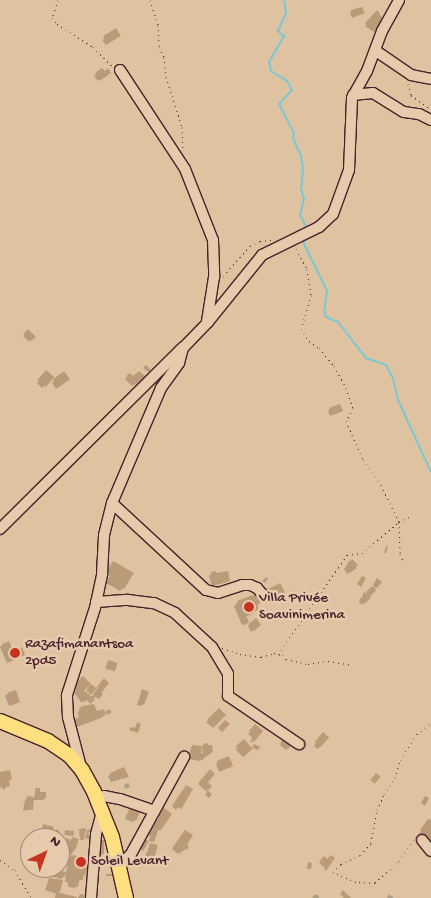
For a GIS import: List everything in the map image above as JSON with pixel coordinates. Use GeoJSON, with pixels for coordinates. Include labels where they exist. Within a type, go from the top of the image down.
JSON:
{"type":"FeatureCollection","features":[{"type":"Feature","properties":{"kind":"main road"},"geometry":{"type":"LineString","coordinates":[[0,721],[48,741],[69,755],[82,770],[100,804],[120,865],[126,898]]}},
{"type":"Feature","properties":{"kind":"street"},"geometry":{"type":"LineString","coordinates":[[0,528],[183,348],[206,324],[262,255],[319,227],[333,214],[349,170],[350,114],[353,95],[376,51],[382,32],[399,0]]}},
{"type":"Feature","properties":{"kind":"street"},"geometry":{"type":"LineString","coordinates":[[376,51],[411,75],[431,79]]}},
{"type":"Feature","properties":{"kind":"street"},"geometry":{"type":"LineString","coordinates":[[120,70],[185,169],[213,240],[211,308],[206,324]]}},
{"type":"Feature","properties":{"kind":"street"},"geometry":{"type":"LineString","coordinates":[[353,95],[372,93],[404,112],[419,114],[431,120]]}},
{"type":"Feature","properties":{"kind":"street"},"geometry":{"type":"LineString","coordinates":[[82,770],[68,716],[67,695],[83,651],[96,602],[102,574],[104,536],[112,502],[161,388],[179,363],[183,348]]}},
{"type":"Feature","properties":{"kind":"street"},"geometry":{"type":"LineString","coordinates":[[112,502],[206,590],[218,594],[242,585],[250,585],[257,588],[265,597]]}},
{"type":"Feature","properties":{"kind":"street"},"geometry":{"type":"LineString","coordinates":[[96,602],[128,600],[162,605],[175,613],[212,647],[228,674],[228,696],[299,744]]}},
{"type":"Feature","properties":{"kind":"street"},"geometry":{"type":"LineString","coordinates":[[120,865],[131,854],[184,758]]}},
{"type":"Feature","properties":{"kind":"street"},"geometry":{"type":"LineString","coordinates":[[91,898],[96,834],[100,804],[104,796],[120,798],[154,811]]}},
{"type":"Feature","properties":{"kind":"street"},"geometry":{"type":"LineString","coordinates":[[422,840],[431,851]]}},
{"type":"Feature","properties":{"kind":"path"},"geometry":{"type":"LineString","coordinates":[[58,0],[52,18],[93,47],[113,68],[120,70]]}},
{"type":"Feature","properties":{"kind":"path"},"geometry":{"type":"LineString","coordinates":[[150,0],[158,25],[159,47],[164,57],[166,77],[182,127],[183,153]]}},
{"type":"Feature","properties":{"kind":"path"},"geometry":{"type":"LineString","coordinates":[[411,75],[407,86],[411,95],[431,110]]}},
{"type":"Feature","properties":{"kind":"path"},"geometry":{"type":"LineString","coordinates":[[212,284],[224,276],[250,246],[260,241],[275,239],[297,249],[307,269],[311,295],[301,329],[309,341],[319,348],[334,366],[346,388],[353,408],[346,421],[363,460],[381,485],[399,522],[400,554],[404,563]]}},
{"type":"Feature","properties":{"kind":"path"},"geometry":{"type":"LineString","coordinates":[[278,654],[347,556],[362,553],[399,522],[409,517]]}},
{"type":"Feature","properties":{"kind":"path"},"geometry":{"type":"LineString","coordinates":[[212,647],[225,648],[240,654],[261,657],[278,654],[286,659],[308,664],[328,660],[353,665]]}},
{"type":"Feature","properties":{"kind":"path"},"geometry":{"type":"LineString","coordinates":[[422,840],[415,839],[410,842],[398,862],[375,882],[356,882],[333,872],[341,864],[360,855],[371,843],[377,810],[384,794],[395,778],[400,760],[418,734],[431,723]]}},
{"type":"Feature","properties":{"kind":"path"},"geometry":{"type":"LineString","coordinates":[[0,860],[15,870],[31,898]]}},
{"type":"Feature","properties":{"kind":"building"},"geometry":{"type":"Polygon","coordinates":[[[362,7],[365,13],[354,17],[351,10],[362,7]]]}},
{"type":"Feature","properties":{"kind":"building"},"geometry":{"type":"Polygon","coordinates":[[[377,10],[385,22],[377,31],[365,23],[377,10]]]}},
{"type":"Feature","properties":{"kind":"building"},"geometry":{"type":"Polygon","coordinates":[[[116,28],[121,36],[108,44],[103,36],[116,28]]]}},
{"type":"Feature","properties":{"kind":"building"},"geometry":{"type":"Polygon","coordinates":[[[102,68],[105,71],[108,68],[111,73],[101,80],[95,73],[102,68]]]}},
{"type":"Feature","properties":{"kind":"building"},"geometry":{"type":"Polygon","coordinates":[[[28,329],[36,337],[32,341],[24,333],[28,329]]]}},
{"type":"Feature","properties":{"kind":"building"},"geometry":{"type":"Polygon","coordinates":[[[46,370],[54,377],[46,387],[37,380],[46,370]]]}},
{"type":"Feature","properties":{"kind":"building"},"geometry":{"type":"Polygon","coordinates":[[[64,371],[70,379],[59,387],[53,379],[64,371]]]}},
{"type":"Feature","properties":{"kind":"building"},"geometry":{"type":"Polygon","coordinates":[[[139,371],[145,376],[135,385],[126,376],[130,373],[133,376],[139,371]]]}},
{"type":"Feature","properties":{"kind":"building"},"geometry":{"type":"Polygon","coordinates":[[[340,404],[343,411],[333,415],[329,408],[340,404]]]}},
{"type":"Feature","properties":{"kind":"building"},"geometry":{"type":"Polygon","coordinates":[[[113,561],[134,573],[124,589],[108,579],[113,572],[108,569],[113,561]]]}},
{"type":"Feature","properties":{"kind":"building"},"geometry":{"type":"Polygon","coordinates":[[[349,561],[357,568],[350,573],[346,566],[349,561]]]}},
{"type":"Feature","properties":{"kind":"building"},"geometry":{"type":"Polygon","coordinates":[[[216,571],[216,573],[228,571],[230,581],[214,585],[211,572],[216,571]]]}},
{"type":"Feature","properties":{"kind":"building"},"geometry":{"type":"Polygon","coordinates":[[[362,576],[366,578],[361,587],[357,584],[362,576]]]}},
{"type":"Feature","properties":{"kind":"building"},"geometry":{"type":"Polygon","coordinates":[[[377,578],[382,582],[377,588],[373,585],[377,578]]]}},
{"type":"Feature","properties":{"kind":"building"},"geometry":{"type":"Polygon","coordinates":[[[280,583],[286,595],[274,600],[268,589],[280,583]]]}},
{"type":"Feature","properties":{"kind":"building"},"geometry":{"type":"Polygon","coordinates":[[[372,586],[376,590],[371,596],[366,592],[372,586]]]}},
{"type":"Feature","properties":{"kind":"building"},"geometry":{"type":"Polygon","coordinates":[[[364,592],[371,597],[365,604],[361,600],[364,592]]]}},
{"type":"Feature","properties":{"kind":"building","name":"Villa Privée Soavinimerina"},"geometry":{"type":"Polygon","coordinates":[[[258,593],[262,602],[257,604],[259,610],[243,616],[237,601],[258,593]]]}},
{"type":"Feature","properties":{"kind":"building"},"geometry":{"type":"Polygon","coordinates":[[[246,616],[249,622],[243,625],[240,619],[246,616]]]}},
{"type":"Feature","properties":{"kind":"building"},"geometry":{"type":"Polygon","coordinates":[[[256,618],[261,625],[254,631],[249,624],[256,618]]]}},
{"type":"Feature","properties":{"kind":"building","name":"Razafimanantsoa 2pd5"},"geometry":{"type":"Polygon","coordinates":[[[9,641],[13,651],[22,647],[25,655],[9,662],[2,644],[9,641]]]}},
{"type":"Feature","properties":{"kind":"building"},"geometry":{"type":"Polygon","coordinates":[[[108,660],[118,663],[115,672],[105,669],[108,660]]]}},
{"type":"Feature","properties":{"kind":"building"},"geometry":{"type":"Polygon","coordinates":[[[83,676],[91,684],[84,691],[76,683],[83,676]]]}},
{"type":"Feature","properties":{"kind":"building"},"geometry":{"type":"Polygon","coordinates":[[[104,678],[109,683],[102,692],[98,687],[91,695],[86,690],[91,684],[96,688],[104,678]]]}},
{"type":"Feature","properties":{"kind":"building"},"geometry":{"type":"Polygon","coordinates":[[[78,686],[95,699],[91,704],[87,700],[85,702],[75,690],[78,686]]]}},
{"type":"Feature","properties":{"kind":"building"},"geometry":{"type":"Polygon","coordinates":[[[97,689],[103,694],[99,699],[93,695],[97,689]]]}},
{"type":"Feature","properties":{"kind":"building"},"geometry":{"type":"Polygon","coordinates":[[[142,689],[149,692],[144,705],[139,703],[142,689]]]}},
{"type":"Feature","properties":{"kind":"building"},"geometry":{"type":"Polygon","coordinates":[[[16,690],[20,702],[11,705],[7,693],[16,690]]]}},
{"type":"Feature","properties":{"kind":"building"},"geometry":{"type":"Polygon","coordinates":[[[94,704],[97,711],[104,709],[106,715],[72,728],[70,721],[81,717],[79,709],[82,706],[94,704]]]}},
{"type":"Feature","properties":{"kind":"building"},"geometry":{"type":"Polygon","coordinates":[[[219,708],[226,715],[215,726],[208,719],[219,708]]]}},
{"type":"Feature","properties":{"kind":"building"},"geometry":{"type":"Polygon","coordinates":[[[225,720],[230,724],[222,732],[218,728],[225,720]]]}},
{"type":"Feature","properties":{"kind":"building"},"geometry":{"type":"Polygon","coordinates":[[[137,722],[141,724],[138,733],[129,730],[131,727],[135,728],[137,722]]]}},
{"type":"Feature","properties":{"kind":"building"},"geometry":{"type":"Polygon","coordinates":[[[255,724],[263,731],[254,742],[251,739],[254,735],[249,731],[255,724]]]}},
{"type":"Feature","properties":{"kind":"building"},"geometry":{"type":"Polygon","coordinates":[[[323,732],[329,737],[321,747],[315,742],[323,732]]]}},
{"type":"Feature","properties":{"kind":"building"},"geometry":{"type":"Polygon","coordinates":[[[284,738],[292,744],[288,749],[280,743],[284,738]]]}},
{"type":"Feature","properties":{"kind":"building"},"geometry":{"type":"Polygon","coordinates":[[[244,739],[253,749],[245,756],[236,746],[244,739]]]}},
{"type":"Feature","properties":{"kind":"building"},"geometry":{"type":"Polygon","coordinates":[[[208,743],[208,745],[212,745],[213,752],[205,756],[203,744],[208,743]]]}},
{"type":"Feature","properties":{"kind":"building"},"geometry":{"type":"Polygon","coordinates":[[[192,745],[202,746],[203,760],[188,757],[192,745]]]}},
{"type":"Feature","properties":{"kind":"building"},"geometry":{"type":"Polygon","coordinates":[[[229,756],[233,766],[221,771],[217,761],[229,756]]]}},
{"type":"Feature","properties":{"kind":"building"},"geometry":{"type":"Polygon","coordinates":[[[124,767],[129,777],[113,781],[110,773],[124,767]]]}},
{"type":"Feature","properties":{"kind":"building"},"geometry":{"type":"Polygon","coordinates":[[[210,769],[215,774],[208,782],[212,786],[209,790],[199,782],[210,769]]]}},
{"type":"Feature","properties":{"kind":"building"},"geometry":{"type":"Polygon","coordinates":[[[10,770],[12,779],[9,780],[10,786],[6,787],[5,782],[1,783],[2,787],[0,788],[0,772],[10,770]]]}},
{"type":"Feature","properties":{"kind":"building"},"geometry":{"type":"Polygon","coordinates":[[[376,773],[381,777],[375,784],[370,780],[376,773]]]}},
{"type":"Feature","properties":{"kind":"building"},"geometry":{"type":"Polygon","coordinates":[[[186,785],[193,789],[181,809],[174,805],[186,785]]]}},
{"type":"Feature","properties":{"kind":"building"},"geometry":{"type":"Polygon","coordinates":[[[35,788],[40,788],[40,792],[46,792],[46,798],[36,798],[35,788]]]}},
{"type":"Feature","properties":{"kind":"building"},"geometry":{"type":"Polygon","coordinates":[[[27,796],[34,797],[33,810],[24,809],[27,796]]]}},
{"type":"Feature","properties":{"kind":"building"},"geometry":{"type":"Polygon","coordinates":[[[130,807],[140,811],[136,821],[126,817],[130,807]]]}},
{"type":"Feature","properties":{"kind":"building"},"geometry":{"type":"Polygon","coordinates":[[[163,807],[172,814],[161,830],[154,826],[163,807]]]}},
{"type":"Feature","properties":{"kind":"building"},"geometry":{"type":"Polygon","coordinates":[[[428,819],[431,820],[431,841],[420,830],[428,819]]]}},
{"type":"Feature","properties":{"kind":"building"},"geometry":{"type":"Polygon","coordinates":[[[43,824],[53,828],[42,828],[43,824]]]}},
{"type":"Feature","properties":{"kind":"building"},"geometry":{"type":"Polygon","coordinates":[[[149,825],[158,831],[154,842],[149,840],[152,834],[145,830],[149,825]]]}},
{"type":"Feature","properties":{"kind":"building"},"geometry":{"type":"Polygon","coordinates":[[[86,828],[84,840],[80,840],[79,829],[86,828]]]}},
{"type":"Feature","properties":{"kind":"building"},"geometry":{"type":"Polygon","coordinates":[[[185,830],[193,835],[187,845],[189,846],[187,850],[185,848],[181,852],[173,847],[185,830]]]}},
{"type":"Feature","properties":{"kind":"building"},"geometry":{"type":"Polygon","coordinates":[[[70,831],[74,831],[73,836],[70,836],[70,831]]]}},
{"type":"Feature","properties":{"kind":"building"},"geometry":{"type":"Polygon","coordinates":[[[72,837],[79,839],[76,850],[70,848],[72,837]]]}},
{"type":"Feature","properties":{"kind":"building"},"geometry":{"type":"Polygon","coordinates":[[[142,838],[149,841],[143,851],[137,847],[142,838]]]}},
{"type":"Feature","properties":{"kind":"building"},"geometry":{"type":"Polygon","coordinates":[[[98,840],[104,840],[104,854],[99,854],[98,840]]]}},
{"type":"Feature","properties":{"kind":"building"},"geometry":{"type":"Polygon","coordinates":[[[150,843],[158,845],[155,858],[147,856],[150,843]]]}},
{"type":"Feature","properties":{"kind":"building"},"geometry":{"type":"Polygon","coordinates":[[[71,855],[86,857],[85,867],[89,868],[89,873],[84,872],[83,880],[79,880],[78,887],[68,884],[68,880],[70,881],[68,878],[70,878],[71,855]]]}},
{"type":"Feature","properties":{"kind":"building"},"geometry":{"type":"Polygon","coordinates":[[[331,855],[335,858],[326,871],[324,870],[327,866],[320,861],[324,856],[327,859],[331,855]]]}},
{"type":"Feature","properties":{"kind":"building"},"geometry":{"type":"Polygon","coordinates":[[[49,878],[63,880],[60,892],[46,888],[49,878]]]}},
{"type":"Feature","properties":{"kind":"building"},"geometry":{"type":"Polygon","coordinates":[[[343,890],[351,898],[344,898],[340,894],[343,890]]]}},
{"type":"Feature","properties":{"kind":"building"},"geometry":{"type":"Polygon","coordinates":[[[56,892],[77,897],[77,898],[55,898],[56,892]]]}},
{"type":"Feature","properties":{"kind":"waterway"},"geometry":{"type":"LineString","coordinates":[[284,0],[286,13],[278,31],[284,36],[269,62],[271,71],[287,81],[292,90],[279,104],[294,133],[293,138],[301,156],[303,168],[301,189],[304,198],[300,215],[307,228]]}},
{"type":"Feature","properties":{"kind":"waterway"},"geometry":{"type":"LineString","coordinates":[[308,237],[303,242],[327,291],[324,312],[326,317],[338,322],[366,358],[386,365],[393,378],[398,400],[431,472]]}},
{"type":"Feature","properties":{"kind":"place","name":"Villa Privée Soavinimerina"},"geometry":{"type":"Point","coordinates":[249,607]}},
{"type":"Feature","properties":{"kind":"place","name":"Razafimanantsoa 2pd5"},"geometry":{"type":"Point","coordinates":[15,653]}},
{"type":"Feature","properties":{"kind":"place","name":"Soleil Levant"},"geometry":{"type":"Point","coordinates":[81,862]}}]}
